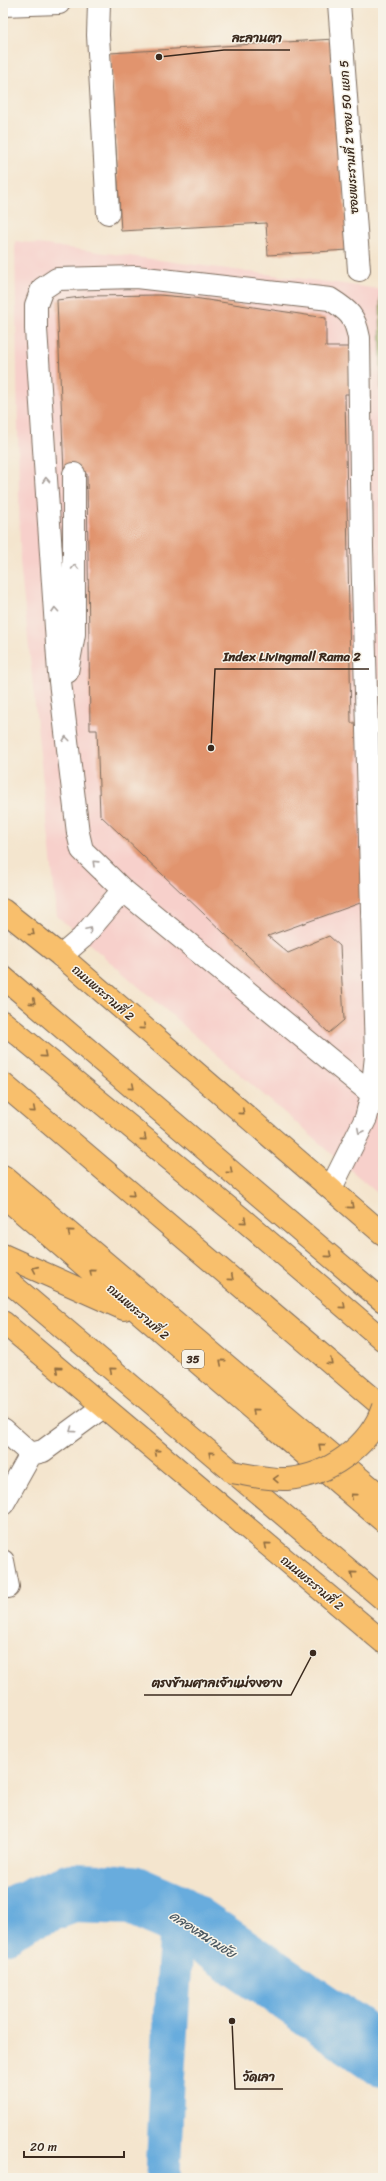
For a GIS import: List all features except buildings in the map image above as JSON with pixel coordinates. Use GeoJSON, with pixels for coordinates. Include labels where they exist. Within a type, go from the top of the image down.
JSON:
{"type":"FeatureCollection","features":[{"type":"Feature","properties":{"kind":"main road","name":"ถนนพระรามที่ 2"},"geometry":{"type":"LineString","coordinates":[[3,910],[60,956],[383,1234]]}},
{"type":"Feature","properties":{"kind":"main road"},"geometry":{"type":"LineString","coordinates":[[3,977],[382,1304]]}},
{"type":"Feature","properties":{"kind":"main road"},"geometry":{"type":"LineString","coordinates":[[3,1022],[240,1217],[383,1340]]}},
{"type":"Feature","properties":{"kind":"main road"},"geometry":{"type":"LineString","coordinates":[[3,1084],[383,1407],[371,1429],[352,1452],[334,1464],[318,1472],[287,1479],[268,1479],[232,1472]]}},
{"type":"Feature","properties":{"kind":"main road"},"geometry":{"type":"LineString","coordinates":[[3,1176],[383,1498]]}},
{"type":"Feature","properties":{"kind":"main road","name":"ถนนพระรามที่ 2"},"geometry":{"type":"LineString","coordinates":[[3,1196],[383,1521]]}},
{"type":"Feature","properties":{"kind":"main road"},"geometry":{"type":"LineString","coordinates":[[3,1255],[147,1320]]}},
{"type":"Feature","properties":{"kind":"main road"},"geometry":{"type":"LineString","coordinates":[[3,1277],[383,1599]]}},
{"type":"Feature","properties":{"kind":"main road","name":"ถนนพระรามที่ 2"},"geometry":{"type":"LineString","coordinates":[[3,1322],[383,1642]]}},
{"type":"Feature","properties":{"kind":"street"},"geometry":{"type":"LineString","coordinates":[[3,5],[59,3]]}},
{"type":"Feature","properties":{"kind":"street"},"geometry":{"type":"LineString","coordinates":[[99,3],[98,35],[108,213]]}},
{"type":"Feature","properties":{"kind":"street","name":"ซอยพระรามที่ 2 ซอย 50 แยก 5"},"geometry":{"type":"LineString","coordinates":[[339,3],[359,270]]}},
{"type":"Feature","properties":{"kind":"street"},"geometry":{"type":"LineString","coordinates":[[331,1188],[366,1118],[372,1094],[376,1056],[362,547],[359,338],[356,323],[345,309],[330,299],[136,277],[58,279],[42,289],[36,305],[36,329],[62,703],[78,833],[82,850],[123,890],[372,1094]]}},
{"type":"Feature","properties":{"kind":"street"},"geometry":{"type":"LineString","coordinates":[[62,703],[74,634],[74,474]]}},
{"type":"Feature","properties":{"kind":"street"},"geometry":{"type":"LineString","coordinates":[[60,956],[82,938],[123,890]]}},
{"type":"Feature","properties":{"kind":"street"},"geometry":{"type":"LineString","coordinates":[[3,1504],[32,1454],[43,1451],[103,1407]]}},
{"type":"Feature","properties":{"kind":"street"},"geometry":{"type":"LineString","coordinates":[[3,1429],[32,1454]]}},
{"type":"Feature","properties":{"kind":"street"},"geometry":{"type":"LineString","coordinates":[[3,1561],[8,1587]]}},
{"type":"Feature","properties":{"kind":"shaded area"},"geometry":{"type":"Polygon","coordinates":[[[15,241],[380,289],[383,580],[383,1198],[57,916],[20,562],[15,241]]]}},
{"type":"Feature","properties":{"kind":"green space"},"geometry":{"type":"Polygon","coordinates":[[[380,289],[383,289],[383,580],[380,289]]]}},
{"type":"Feature","properties":{"kind":"waterway","name":"คลองสนามชัย"},"geometry":{"type":"LineString","coordinates":[[3,1924],[22,1912],[72,1893],[132,1895],[178,1915],[383,2056]]}},
{"type":"Feature","properties":{"kind":"waterway"},"geometry":{"type":"LineString","coordinates":[[163,2178],[167,2084],[178,1915]]}},
{"type":"Feature","properties":{"kind":"place","name":"ละลานตา"},"geometry":{"type":"Point","coordinates":[159,57]}},
{"type":"Feature","properties":{"kind":"place","name":"Index Livingmall Rama 2"},"geometry":{"type":"Point","coordinates":[211,748]}},
{"type":"Feature","properties":{"kind":"place","name":"ตรงข้ามศาลเจ้าแม่จงอาง"},"geometry":{"type":"Point","coordinates":[313,1653]}},
{"type":"Feature","properties":{"kind":"place","name":"วัดเลา"},"geometry":{"type":"Point","coordinates":[232,2021]}}]}
